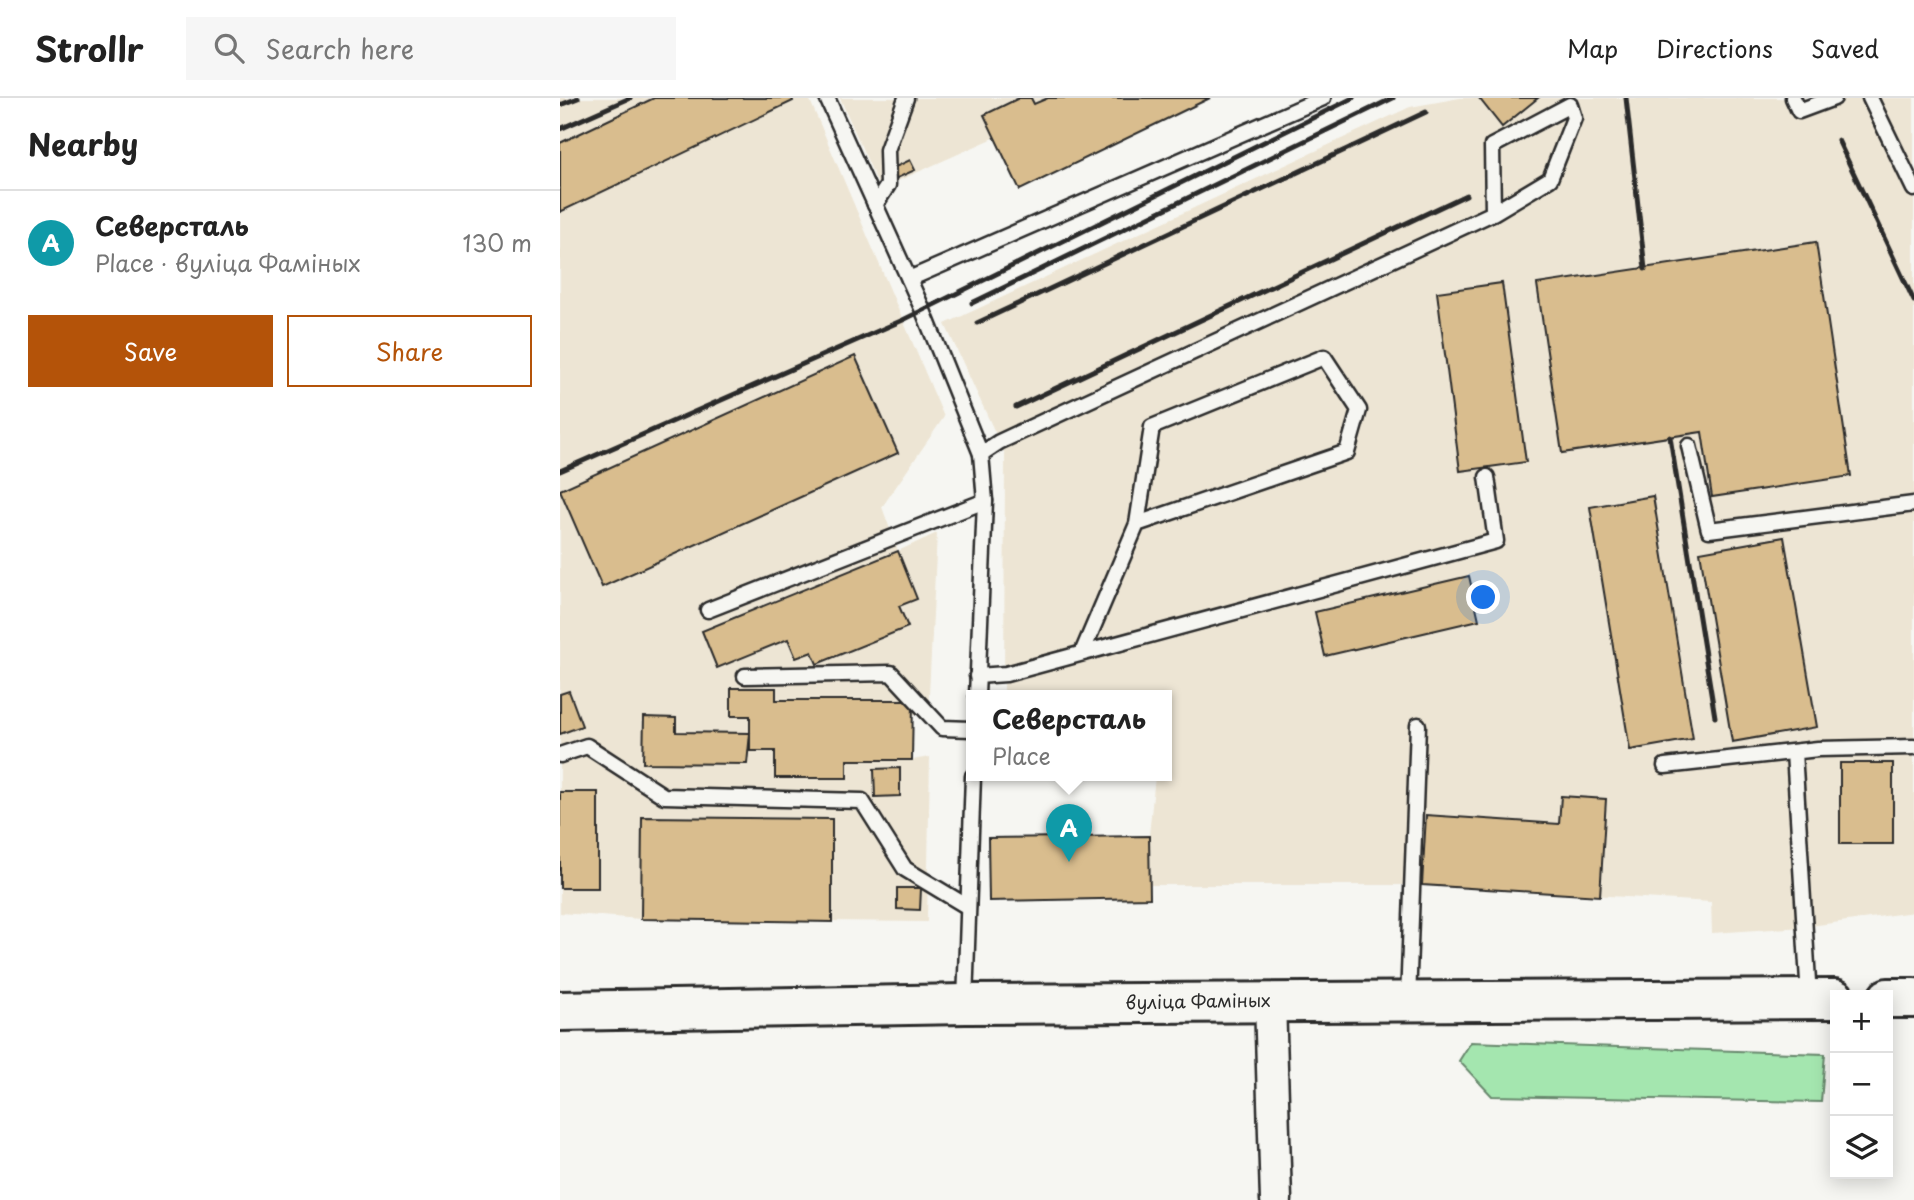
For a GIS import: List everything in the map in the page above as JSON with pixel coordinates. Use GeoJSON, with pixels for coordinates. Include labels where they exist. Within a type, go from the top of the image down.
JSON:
{"type":"FeatureCollection","features":[{"type":"Feature","properties":{"kind":"main road"},"geometry":{"type":"LineString","coordinates":[[1893,998],[1914,998]]}},
{"type":"Feature","properties":{"kind":"main road","name":"вуліца Фаміных"},"geometry":{"type":"LineString","coordinates":[[560,1011],[1270,1001],[1822,999]]}},
{"type":"Feature","properties":{"kind":"street"},"geometry":{"type":"LineString","coordinates":[[1270,1001],[1276,1200]]}},
{"type":"Feature","properties":{"kind":"lane"},"geometry":{"type":"LineString","coordinates":[[827,98],[909,279],[981,454],[985,501],[977,690]]}},
{"type":"Feature","properties":{"kind":"lane"},"geometry":{"type":"LineString","coordinates":[[875,205],[888,186],[887,150],[906,98]]}},
{"type":"Feature","properties":{"kind":"lane"},"geometry":{"type":"LineString","coordinates":[[909,279],[1323,98]]}},
{"type":"Feature","properties":{"kind":"lane"},"geometry":{"type":"LineString","coordinates":[[1793,98],[1799,111],[1834,98]]}},
{"type":"Feature","properties":{"kind":"lane"},"geometry":{"type":"LineString","coordinates":[[1870,98],[1914,189]]}},
{"type":"Feature","properties":{"kind":"lane"},"geometry":{"type":"LineString","coordinates":[[981,454],[999,442],[1493,213],[1550,179],[1574,118],[1570,105],[1492,146],[1493,213]]}},
{"type":"Feature","properties":{"kind":"lane"},"geometry":{"type":"LineString","coordinates":[[1082,653],[1137,524],[1152,427],[1324,357],[1359,410],[1347,452],[1137,524]]}},
{"type":"Feature","properties":{"kind":"lane"},"geometry":{"type":"LineString","coordinates":[[1689,446],[1709,530],[1914,503]]}},
{"type":"Feature","properties":{"kind":"lane"},"geometry":{"type":"LineString","coordinates":[[978,676],[1006,674],[1496,541],[1487,477]]}},
{"type":"Feature","properties":{"kind":"lane"},"geometry":{"type":"LineString","coordinates":[[708,610],[985,501]]}},
{"type":"Feature","properties":{"kind":"lane"},"geometry":{"type":"LineString","coordinates":[[745,676],[891,673],[942,728],[966,729]]}},
{"type":"Feature","properties":{"kind":"lane"},"geometry":{"type":"LineString","coordinates":[[1408,1002],[1418,725]]}},
{"type":"Feature","properties":{"kind":"lane"},"geometry":{"type":"LineString","coordinates":[[560,755],[587,746],[664,796],[862,801],[905,869],[968,907]]}},
{"type":"Feature","properties":{"kind":"lane"},"geometry":{"type":"LineString","coordinates":[[1665,766],[1794,752],[1914,747]]}},
{"type":"Feature","properties":{"kind":"lane"},"geometry":{"type":"LineString","coordinates":[[1794,752],[1822,999]]}},
{"type":"Feature","properties":{"kind":"lane"},"geometry":{"type":"LineString","coordinates":[[965,1004],[973,781]]}},
{"type":"Feature","properties":{"kind":"shaded area"},"geometry":{"type":"Polygon","coordinates":[[[560,98],[809,98],[944,417],[882,507],[898,551],[937,533],[928,715],[913,715],[912,760],[930,757],[927,922],[641,919],[560,913],[560,98]]]}},
{"type":"Feature","properties":{"kind":"shaded area"},"geometry":{"type":"Polygon","coordinates":[[[840,98],[1210,98],[1020,190],[994,138],[880,189],[840,98]]]}},
{"type":"Feature","properties":{"kind":"shaded area"},"geometry":{"type":"Polygon","coordinates":[[[1460,98],[1914,98],[1914,912],[1803,927],[1712,933],[1711,902],[1422,885],[1150,885],[1150,898],[989,901],[988,838],[1149,835],[1154,781],[1172,781],[1172,690],[1004,690],[1005,454],[945,324],[1410,107],[1460,98]]]}},
{"type":"Feature","properties":{"kind":"green space"},"geometry":{"type":"Polygon","coordinates":[[[1471,1042],[1825,1054],[1821,1102],[1492,1096],[1459,1061],[1471,1042]]]}},
{"type":"Feature","properties":{"kind":"building"},"geometry":{"type":"Polygon","coordinates":[[[654,98],[792,98],[793,101],[560,212],[560,143],[654,98]]]}},
{"type":"Feature","properties":{"kind":"building"},"geometry":{"type":"Polygon","coordinates":[[[1019,98],[1031,98],[1034,104],[1048,98],[1210,98],[1020,190],[984,115],[1019,98]]]}},
{"type":"Feature","properties":{"kind":"building"},"geometry":{"type":"Polygon","coordinates":[[[1479,98],[1538,98],[1502,127],[1479,98]]]}},
{"type":"Feature","properties":{"kind":"building"},"geometry":{"type":"Polygon","coordinates":[[[910,160],[915,170],[895,179],[891,169],[910,160]]]}},
{"type":"Feature","properties":{"kind":"building"},"geometry":{"type":"Polygon","coordinates":[[[1816,242],[1851,476],[1712,497],[1702,432],[1562,453],[1537,284],[1816,242]]]}},
{"type":"Feature","properties":{"kind":"building"},"geometry":{"type":"Polygon","coordinates":[[[1502,283],[1526,462],[1460,471],[1437,292],[1502,283]]]}},
{"type":"Feature","properties":{"kind":"building"},"geometry":{"type":"Polygon","coordinates":[[[855,356],[898,453],[602,587],[560,490],[855,356]]]}},
{"type":"Feature","properties":{"kind":"building"},"geometry":{"type":"Polygon","coordinates":[[[1653,496],[1693,739],[1630,750],[1590,507],[1653,496]]]}},
{"type":"Feature","properties":{"kind":"building"},"geometry":{"type":"Polygon","coordinates":[[[1784,537],[1817,727],[1732,742],[1700,552],[1784,537]]]}},
{"type":"Feature","properties":{"kind":"building"},"geometry":{"type":"Polygon","coordinates":[[[898,551],[917,599],[899,606],[908,627],[817,664],[812,652],[796,658],[788,639],[717,668],[702,631],[898,551]]]}},
{"type":"Feature","properties":{"kind":"building"},"geometry":{"type":"Polygon","coordinates":[[[1469,576],[1479,620],[1325,656],[1315,612],[1469,576]]]}},
{"type":"Feature","properties":{"kind":"building"},"geometry":{"type":"Polygon","coordinates":[[[731,688],[776,688],[776,700],[913,700],[912,760],[847,760],[847,778],[775,778],[775,751],[750,751],[750,716],[731,716],[731,688]]]}},
{"type":"Feature","properties":{"kind":"building"},"geometry":{"type":"Polygon","coordinates":[[[569,691],[582,726],[560,734],[560,694],[569,691]]]}},
{"type":"Feature","properties":{"kind":"building"},"geometry":{"type":"Polygon","coordinates":[[[644,717],[676,718],[676,732],[750,733],[747,764],[643,763],[644,717]]]}},
{"type":"Feature","properties":{"kind":"building"},"geometry":{"type":"Polygon","coordinates":[[[1840,763],[1893,763],[1893,844],[1840,844],[1840,763]]]}},
{"type":"Feature","properties":{"kind":"building"},"geometry":{"type":"Polygon","coordinates":[[[900,768],[900,796],[875,797],[874,769],[900,768]]]}},
{"type":"Feature","properties":{"kind":"building"},"geometry":{"type":"Polygon","coordinates":[[[560,792],[598,792],[598,888],[560,888],[560,792]]]}},
{"type":"Feature","properties":{"kind":"building"},"geometry":{"type":"Polygon","coordinates":[[[1561,796],[1606,799],[1600,896],[1422,885],[1426,815],[1559,824],[1561,796]]]}},
{"type":"Feature","properties":{"kind":"building"},"geometry":{"type":"Polygon","coordinates":[[[642,817],[832,819],[832,922],[641,919],[642,817]]]}},
{"type":"Feature","properties":{"kind":"building"},"geometry":{"type":"Polygon","coordinates":[[[1149,836],[1150,898],[989,901],[988,838],[1149,836]]]}},
{"type":"Feature","properties":{"kind":"building"},"geometry":{"type":"Polygon","coordinates":[[[897,888],[921,888],[920,910],[897,909],[897,888]]]}},
{"type":"Feature","properties":{"kind":"railway"},"geometry":{"type":"LineString","coordinates":[[560,105],[578,98]]}},
{"type":"Feature","properties":{"kind":"railway"},"geometry":{"type":"LineString","coordinates":[[560,129],[630,98]]}},
{"type":"Feature","properties":{"kind":"railway"},"geometry":{"type":"LineString","coordinates":[[560,471],[903,320],[1353,98]]}},
{"type":"Feature","properties":{"kind":"railway"},"geometry":{"type":"LineString","coordinates":[[972,303],[1393,98]]}},
{"type":"Feature","properties":{"kind":"railway"},"geometry":{"type":"LineString","coordinates":[[1626,98],[1645,269]]}},
{"type":"Feature","properties":{"kind":"railway"},"geometry":{"type":"LineString","coordinates":[[977,323],[1426,112]]}},
{"type":"Feature","properties":{"kind":"railway"},"geometry":{"type":"LineString","coordinates":[[1838,140],[1914,301]]}},
{"type":"Feature","properties":{"kind":"railway"},"geometry":{"type":"LineString","coordinates":[[1016,407],[1466,195]]}},
{"type":"Feature","properties":{"kind":"railway"},"geometry":{"type":"LineString","coordinates":[[1670,437],[1715,717]]}},
{"type":"Feature","properties":{"kind":"place","name":"Северсталь"},"geometry":{"type":"Point","coordinates":[1069,862]}}]}
